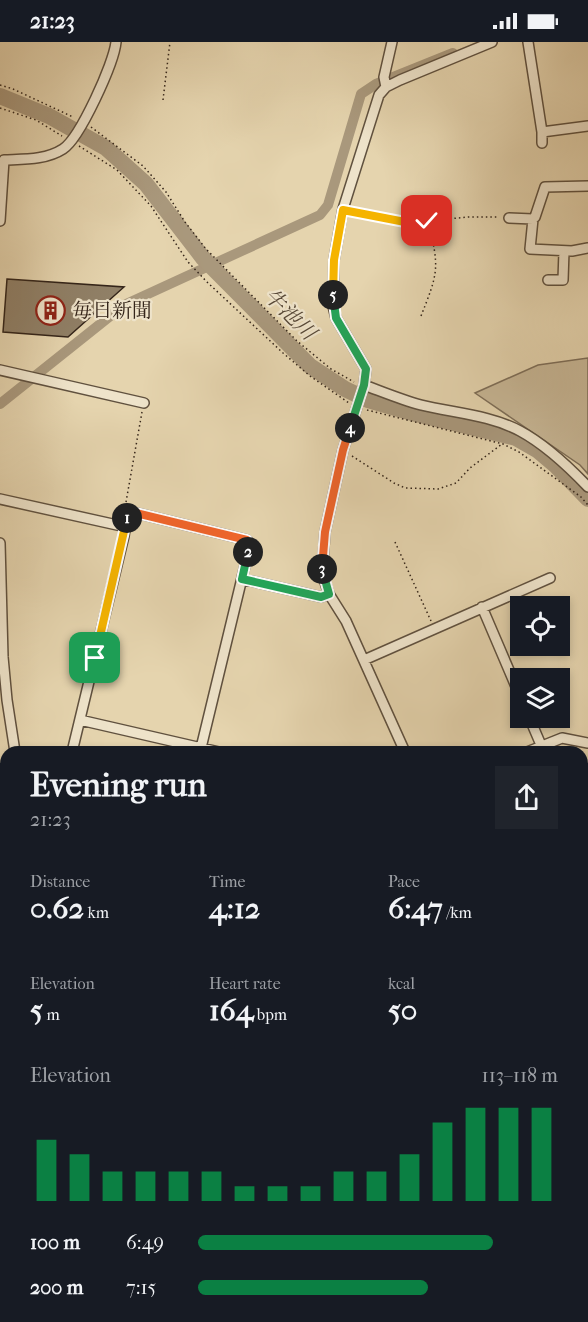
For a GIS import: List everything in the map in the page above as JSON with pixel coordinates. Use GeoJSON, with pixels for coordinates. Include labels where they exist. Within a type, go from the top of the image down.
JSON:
{"type":"FeatureCollection","features":[{"type":"Feature","properties":{"kind":"street"},"geometry":{"type":"LineString","coordinates":[[0,221],[4,160],[42,158],[65,148],[82,123],[111,65],[116,42]]}},
{"type":"Feature","properties":{"kind":"street"},"geometry":{"type":"LineString","coordinates":[[386,87],[384,77],[392,42]]}},
{"type":"Feature","properties":{"kind":"street"},"geometry":{"type":"LineString","coordinates":[[402,746],[346,621],[329,594],[322,573],[322,553],[343,450],[363,387],[366,369],[336,318],[333,306],[334,260],[343,210],[376,102],[386,87],[492,42]]}},
{"type":"Feature","properties":{"kind":"street"},"geometry":{"type":"LineString","coordinates":[[528,42],[542,144]]}},
{"type":"Feature","properties":{"kind":"street"},"geometry":{"type":"LineString","coordinates":[[542,132],[588,126]]}},
{"type":"Feature","properties":{"kind":"street"},"geometry":{"type":"LineString","coordinates":[[588,186],[545,187],[533,219],[530,249],[564,251],[588,248]]}},
{"type":"Feature","properties":{"kind":"street"},"geometry":{"type":"LineString","coordinates":[[509,218],[533,219]]}},
{"type":"Feature","properties":{"kind":"street"},"geometry":{"type":"LineString","coordinates":[[548,280],[562,280],[564,251]]}},
{"type":"Feature","properties":{"kind":"street"},"geometry":{"type":"LineString","coordinates":[[0,370],[144,404]]}},
{"type":"Feature","properties":{"kind":"street"},"geometry":{"type":"LineString","coordinates":[[363,387],[421,405],[480,417],[520,431],[562,460],[588,487]]}},
{"type":"Feature","properties":{"kind":"street"},"geometry":{"type":"LineString","coordinates":[[0,499],[126,527]]}},
{"type":"Feature","properties":{"kind":"street"},"geometry":{"type":"LineString","coordinates":[[74,746],[128,511],[247,540],[250,545],[201,746]]}},
{"type":"Feature","properties":{"kind":"street"},"geometry":{"type":"LineString","coordinates":[[0,543],[2,657],[14,746]]}},
{"type":"Feature","properties":{"kind":"street"},"geometry":{"type":"LineString","coordinates":[[364,660],[550,578]]}},
{"type":"Feature","properties":{"kind":"street"},"geometry":{"type":"LineString","coordinates":[[242,579],[321,597],[329,594]]}},
{"type":"Feature","properties":{"kind":"street"},"geometry":{"type":"LineString","coordinates":[[482,608],[510,673]]}},
{"type":"Feature","properties":{"kind":"street"},"geometry":{"type":"LineString","coordinates":[[80,720],[188,746]]}},
{"type":"Feature","properties":{"kind":"street"},"geometry":{"type":"LineString","coordinates":[[535,728],[542,746]]}},
{"type":"Feature","properties":{"kind":"street"},"geometry":{"type":"LineString","coordinates":[[547,746],[562,738],[588,743]]}},
{"type":"Feature","properties":{"kind":"path"},"geometry":{"type":"LineString","coordinates":[[163,99],[170,42]]}},
{"type":"Feature","properties":{"kind":"path"},"geometry":{"type":"LineString","coordinates":[[0,86],[13,89],[82,123],[143,166],[166,192],[185,222],[207,249],[297,341],[341,375],[363,387]]}},
{"type":"Feature","properties":{"kind":"path"},"geometry":{"type":"LineString","coordinates":[[0,108],[36,120],[103,159],[117,170],[151,206],[188,262],[238,312],[310,376],[357,407],[503,444],[519,452],[581,497],[588,505]]}},
{"type":"Feature","properties":{"kind":"path"},"geometry":{"type":"LineString","coordinates":[[343,210],[405,222],[468,217],[509,218]]}},
{"type":"Feature","properties":{"kind":"path"},"geometry":{"type":"LineString","coordinates":[[421,316],[433,284],[436,268],[435,251],[427,221]]}},
{"type":"Feature","properties":{"kind":"path"},"geometry":{"type":"LineString","coordinates":[[128,511],[125,507],[144,404]]}},
{"type":"Feature","properties":{"kind":"path"},"geometry":{"type":"LineString","coordinates":[[343,450],[405,488],[438,489],[456,483],[470,468],[503,444]]}},
{"type":"Feature","properties":{"kind":"path"},"geometry":{"type":"LineString","coordinates":[[395,542],[435,628]]}},
{"type":"Feature","properties":{"kind":"shaded area"},"geometry":{"type":"Polygon","coordinates":[[[588,358],[588,474],[580,465],[475,393],[538,365],[588,358]]]}},
{"type":"Feature","properties":{"kind":"building","name":"毎日新聞"},"geometry":{"type":"Polygon","coordinates":[[[7,279],[124,287],[68,337],[3,332],[7,279]]]}},
{"type":"Feature","properties":{"kind":"waterway"},"geometry":{"type":"LineString","coordinates":[[0,404],[124,305],[320,215],[328,205],[361,94],[376,84],[453,53]]}},
{"type":"Feature","properties":{"kind":"waterway","name":"牛池川"},"geometry":{"type":"LineString","coordinates":[[0,96],[49,116],[106,148],[146,184],[203,258],[310,366],[345,389],[368,400],[516,438],[537,450],[556,466],[588,499]]}},
{"type":"Feature","properties":{"kind":"place","name":"毎日新聞"},"geometry":{"type":"Point","coordinates":[51,310]}},
{"type":"Feature","properties":{"kind":"route"},"geometry":{"type":"LineString","coordinates":[[95,658],[128,511],[247,540],[250,545],[242,579],[321,597],[329,594],[322,573],[325,532],[343,450],[364,385],[366,369],[336,318],[333,306],[334,260],[343,210],[405,222],[427,221]]}}]}
